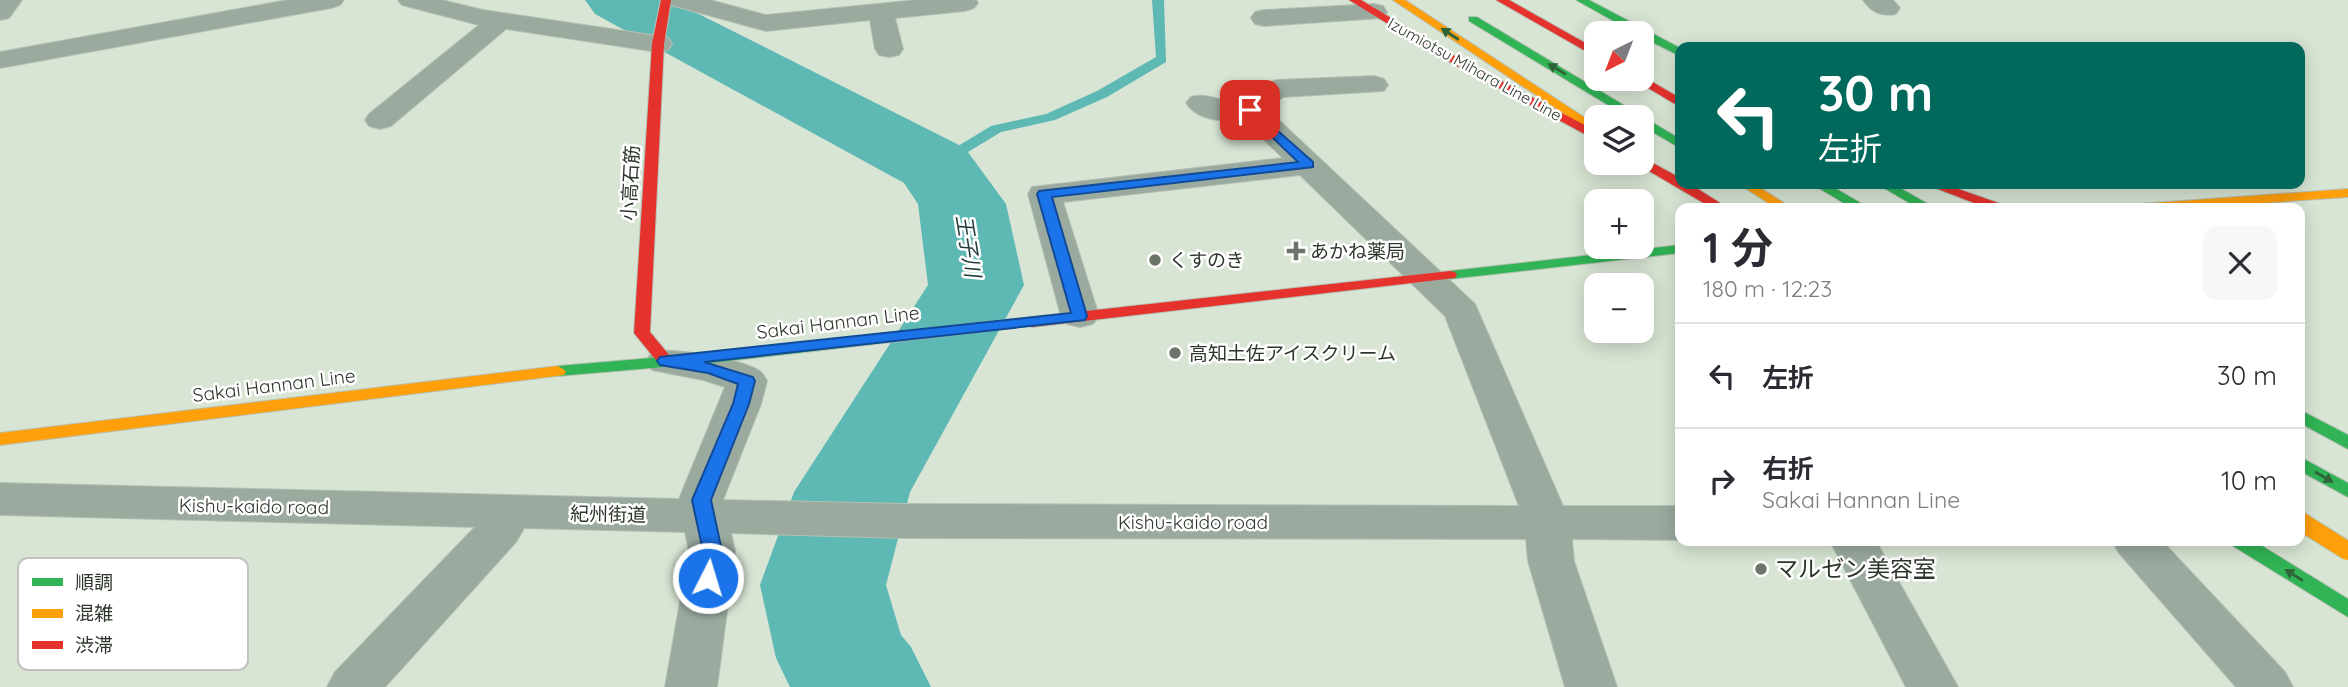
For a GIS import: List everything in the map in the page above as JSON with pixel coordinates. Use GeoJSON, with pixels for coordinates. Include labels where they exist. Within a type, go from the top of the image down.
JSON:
{"type":"FeatureCollection","features":[{"type":"Feature","properties":{"kind":"main road","name":"小高石筋"},"geometry":{"type":"LineString","coordinates":[[666,0],[658,44],[642,334],[666,361]]}},
{"type":"Feature","properties":{"kind":"main road"},"geometry":{"type":"LineString","coordinates":[[1398,0],[1584,123]]}},
{"type":"Feature","properties":{"kind":"main road"},"geometry":{"type":"LineString","coordinates":[[1501,0],[1584,47]]}},
{"type":"Feature","properties":{"kind":"main road","name":"Izumiotsu Mihara Line Line"},"geometry":{"type":"LineString","coordinates":[[1364,6],[1454,60],[1584,130]]}},
{"type":"Feature","properties":{"kind":"main road"},"geometry":{"type":"LineString","coordinates":[[1576,7],[1593,21]]}},
{"type":"Feature","properties":{"kind":"main road"},"geometry":{"type":"LineString","coordinates":[[1576,7],[1675,51]]}},
{"type":"Feature","properties":{"kind":"main road"},"geometry":{"type":"LineString","coordinates":[[1463,13],[1616,105]]}},
{"type":"Feature","properties":{"kind":"main road"},"geometry":{"type":"LineString","coordinates":[[1654,88],[1675,100]]}},
{"type":"Feature","properties":{"kind":"main road"},"geometry":{"type":"LineString","coordinates":[[1654,128],[1675,141]]}},
{"type":"Feature","properties":{"kind":"main road"},"geometry":{"type":"LineString","coordinates":[[1654,168],[1675,181]]}},
{"type":"Feature","properties":{"kind":"main road"},"geometry":{"type":"LineString","coordinates":[[1689,189],[1713,203]]}},
{"type":"Feature","properties":{"kind":"main road"},"geometry":{"type":"LineString","coordinates":[[1753,189],[1777,203]]}},
{"type":"Feature","properties":{"kind":"main road"},"geometry":{"type":"LineString","coordinates":[[1828,189],[1853,203]]}},
{"type":"Feature","properties":{"kind":"main road"},"geometry":{"type":"LineString","coordinates":[[1893,189],[1919,203]]}},
{"type":"Feature","properties":{"kind":"main road"},"geometry":{"type":"LineString","coordinates":[[1946,189],[1985,203]]}},
{"type":"Feature","properties":{"kind":"main road"},"geometry":{"type":"LineString","coordinates":[[2209,203],[2348,193]]}},
{"type":"Feature","properties":{"kind":"main road","name":"Sakai Hannan Line"},"geometry":{"type":"LineString","coordinates":[[0,439],[666,361],[1428,279],[1675,249]]}},
{"type":"Feature","properties":{"kind":"main road"},"geometry":{"type":"LineString","coordinates":[[2305,419],[2348,443]]}},
{"type":"Feature","properties":{"kind":"main road"},"geometry":{"type":"LineString","coordinates":[[2305,466],[2348,491]]}},
{"type":"Feature","properties":{"kind":"main road"},"geometry":{"type":"LineString","coordinates":[[2305,525],[2348,551]]}},
{"type":"Feature","properties":{"kind":"main road"},"geometry":{"type":"LineString","coordinates":[[2248,546],[2348,609]]}},
{"type":"Feature","properties":{"kind":"street"},"geometry":{"type":"LineString","coordinates":[[0,12],[9,0]]}},
{"type":"Feature","properties":{"kind":"street"},"geometry":{"type":"LineString","coordinates":[[0,60],[331,0]]}},
{"type":"Feature","properties":{"kind":"street"},"geometry":{"type":"LineString","coordinates":[[411,0],[500,21],[658,44]]}},
{"type":"Feature","properties":{"kind":"street"},"geometry":{"type":"LineString","coordinates":[[680,0],[766,23],[965,3]]}},
{"type":"Feature","properties":{"kind":"street"},"geometry":{"type":"LineString","coordinates":[[1264,18],[1364,6]]}},
{"type":"Feature","properties":{"kind":"street"},"geometry":{"type":"LineString","coordinates":[[881,12],[889,50]]}},
{"type":"Feature","properties":{"kind":"street"},"geometry":{"type":"LineString","coordinates":[[380,120],[500,21]]}},
{"type":"Feature","properties":{"kind":"street"},"geometry":{"type":"LineString","coordinates":[[1201,103],[1224,113],[1250,110],[1261,98],[1276,89],[1374,85]]}},
{"type":"Feature","properties":{"kind":"street"},"geometry":{"type":"LineString","coordinates":[[1250,110],[1462,312],[1548,523],[1551,561],[1591,687]]}},
{"type":"Feature","properties":{"kind":"street"},"geometry":{"type":"LineString","coordinates":[[1080,316],[1044,194],[1308,164]]}},
{"type":"Feature","properties":{"kind":"street"},"geometry":{"type":"LineString","coordinates":[[666,361],[710,368],[747,381],[741,404],[701,500],[712,551],[691,687]]}},
{"type":"Feature","properties":{"kind":"street","name":"Kishu-kaido road"},"geometry":{"type":"LineString","coordinates":[[0,499],[509,512]]}},
{"type":"Feature","properties":{"kind":"street"},"geometry":{"type":"LineString","coordinates":[[353,687],[500,530],[509,512]]}},
{"type":"Feature","properties":{"kind":"street","name":"紀州街道"},"geometry":{"type":"LineString","coordinates":[[509,512],[706,517]]}},
{"type":"Feature","properties":{"kind":"street","name":"Kishu-kaido road"},"geometry":{"type":"LineString","coordinates":[[706,517],[906,521],[1675,523]]}},
{"type":"Feature","properties":{"kind":"street"},"geometry":{"type":"LineString","coordinates":[[2305,522],[2348,520]]}},
{"type":"Feature","properties":{"kind":"street"},"geometry":{"type":"LineString","coordinates":[[1856,546],[1932,687]]}},
{"type":"Feature","properties":{"kind":"street"},"geometry":{"type":"LineString","coordinates":[[2140,546],[2267,687]]}},
{"type":"Feature","properties":{"kind":"waterway","name":"王子川"},"geometry":{"type":"LineString","coordinates":[[619,0],[935,166],[962,204],[976,285],[852,492],[823,585],[842,658],[863,687]]}},
{"type":"Feature","properties":{"kind":"waterway"},"geometry":{"type":"LineString","coordinates":[[935,166],[996,129],[1050,117],[1102,94],[1162,59],[1158,0]]}},
{"type":"Feature","properties":{"kind":"traffic: fast"},"geometry":{"type":"LineString","coordinates":[[1581,0],[1675,50]]}},
{"type":"Feature","properties":{"kind":"traffic: fast"},"geometry":{"type":"LineString","coordinates":[[1473,19],[1616,105]]}},
{"type":"Feature","properties":{"kind":"traffic: fast"},"geometry":{"type":"LineString","coordinates":[[1654,128],[1675,141]]}},
{"type":"Feature","properties":{"kind":"traffic: fast"},"geometry":{"type":"LineString","coordinates":[[1828,189],[1853,203]]}},
{"type":"Feature","properties":{"kind":"traffic: fast"},"geometry":{"type":"LineString","coordinates":[[1893,189],[1919,203]]}},
{"type":"Feature","properties":{"kind":"traffic: fast"},"geometry":{"type":"LineString","coordinates":[[1450,275],[1675,250]]}},
{"type":"Feature","properties":{"kind":"traffic: fast"},"geometry":{"type":"LineString","coordinates":[[558,371],[710,358],[1032,322]]}},
{"type":"Feature","properties":{"kind":"traffic: fast"},"geometry":{"type":"LineString","coordinates":[[2305,419],[2348,443]]}},
{"type":"Feature","properties":{"kind":"traffic: fast"},"geometry":{"type":"LineString","coordinates":[[2305,466],[2348,491]]}},
{"type":"Feature","properties":{"kind":"traffic: fast"},"geometry":{"type":"LineString","coordinates":[[2248,546],[2348,609]]}},
{"type":"Feature","properties":{"kind":"traffic: slow"},"geometry":{"type":"LineString","coordinates":[[1398,0],[1584,123]]}},
{"type":"Feature","properties":{"kind":"traffic: slow"},"geometry":{"type":"LineString","coordinates":[[1753,189],[1777,203]]}},
{"type":"Feature","properties":{"kind":"traffic: slow"},"geometry":{"type":"LineString","coordinates":[[2209,203],[2348,193]]}},
{"type":"Feature","properties":{"kind":"traffic: slow"},"geometry":{"type":"LineString","coordinates":[[0,439],[558,371]]}},
{"type":"Feature","properties":{"kind":"traffic: slow"},"geometry":{"type":"LineString","coordinates":[[2305,524],[2348,551]]}},
{"type":"Feature","properties":{"kind":"traffic: jam"},"geometry":{"type":"LineString","coordinates":[[666,0],[658,44],[642,333],[666,361]]}},
{"type":"Feature","properties":{"kind":"traffic: jam"},"geometry":{"type":"LineString","coordinates":[[1354,0],[1454,60],[1584,130]]}},
{"type":"Feature","properties":{"kind":"traffic: jam"},"geometry":{"type":"LineString","coordinates":[[1501,0],[1584,47]]}},
{"type":"Feature","properties":{"kind":"traffic: jam"},"geometry":{"type":"LineString","coordinates":[[1654,88],[1675,100]]}},
{"type":"Feature","properties":{"kind":"traffic: jam"},"geometry":{"type":"LineString","coordinates":[[1654,168],[1675,181]]}},
{"type":"Feature","properties":{"kind":"traffic: jam"},"geometry":{"type":"LineString","coordinates":[[1689,189],[1713,203]]}},
{"type":"Feature","properties":{"kind":"traffic: jam"},"geometry":{"type":"LineString","coordinates":[[1946,189],[1985,203]]}},
{"type":"Feature","properties":{"kind":"traffic: jam"},"geometry":{"type":"LineString","coordinates":[[1032,322],[1450,275]]}},
{"type":"Feature","properties":{"kind":"place","name":"あかね薬局"},"geometry":{"type":"Point","coordinates":[1296,251]}},
{"type":"Feature","properties":{"kind":"place","name":"くすのき"},"geometry":{"type":"Point","coordinates":[1155,260]}},
{"type":"Feature","properties":{"kind":"place","name":"高知土佐アイスクリーム"},"geometry":{"type":"Point","coordinates":[1175,353]}},
{"type":"Feature","properties":{"kind":"place","name":"マルゼン美容室"},"geometry":{"type":"Point","coordinates":[1761,569]}},
{"type":"Feature","properties":{"kind":"route"},"geometry":{"type":"LineString","coordinates":[[708,578],[712,551],[701,500],[741,404],[747,381],[710,368],[666,361],[1080,316],[1044,194],[1308,164],[1250,110]]}}]}
